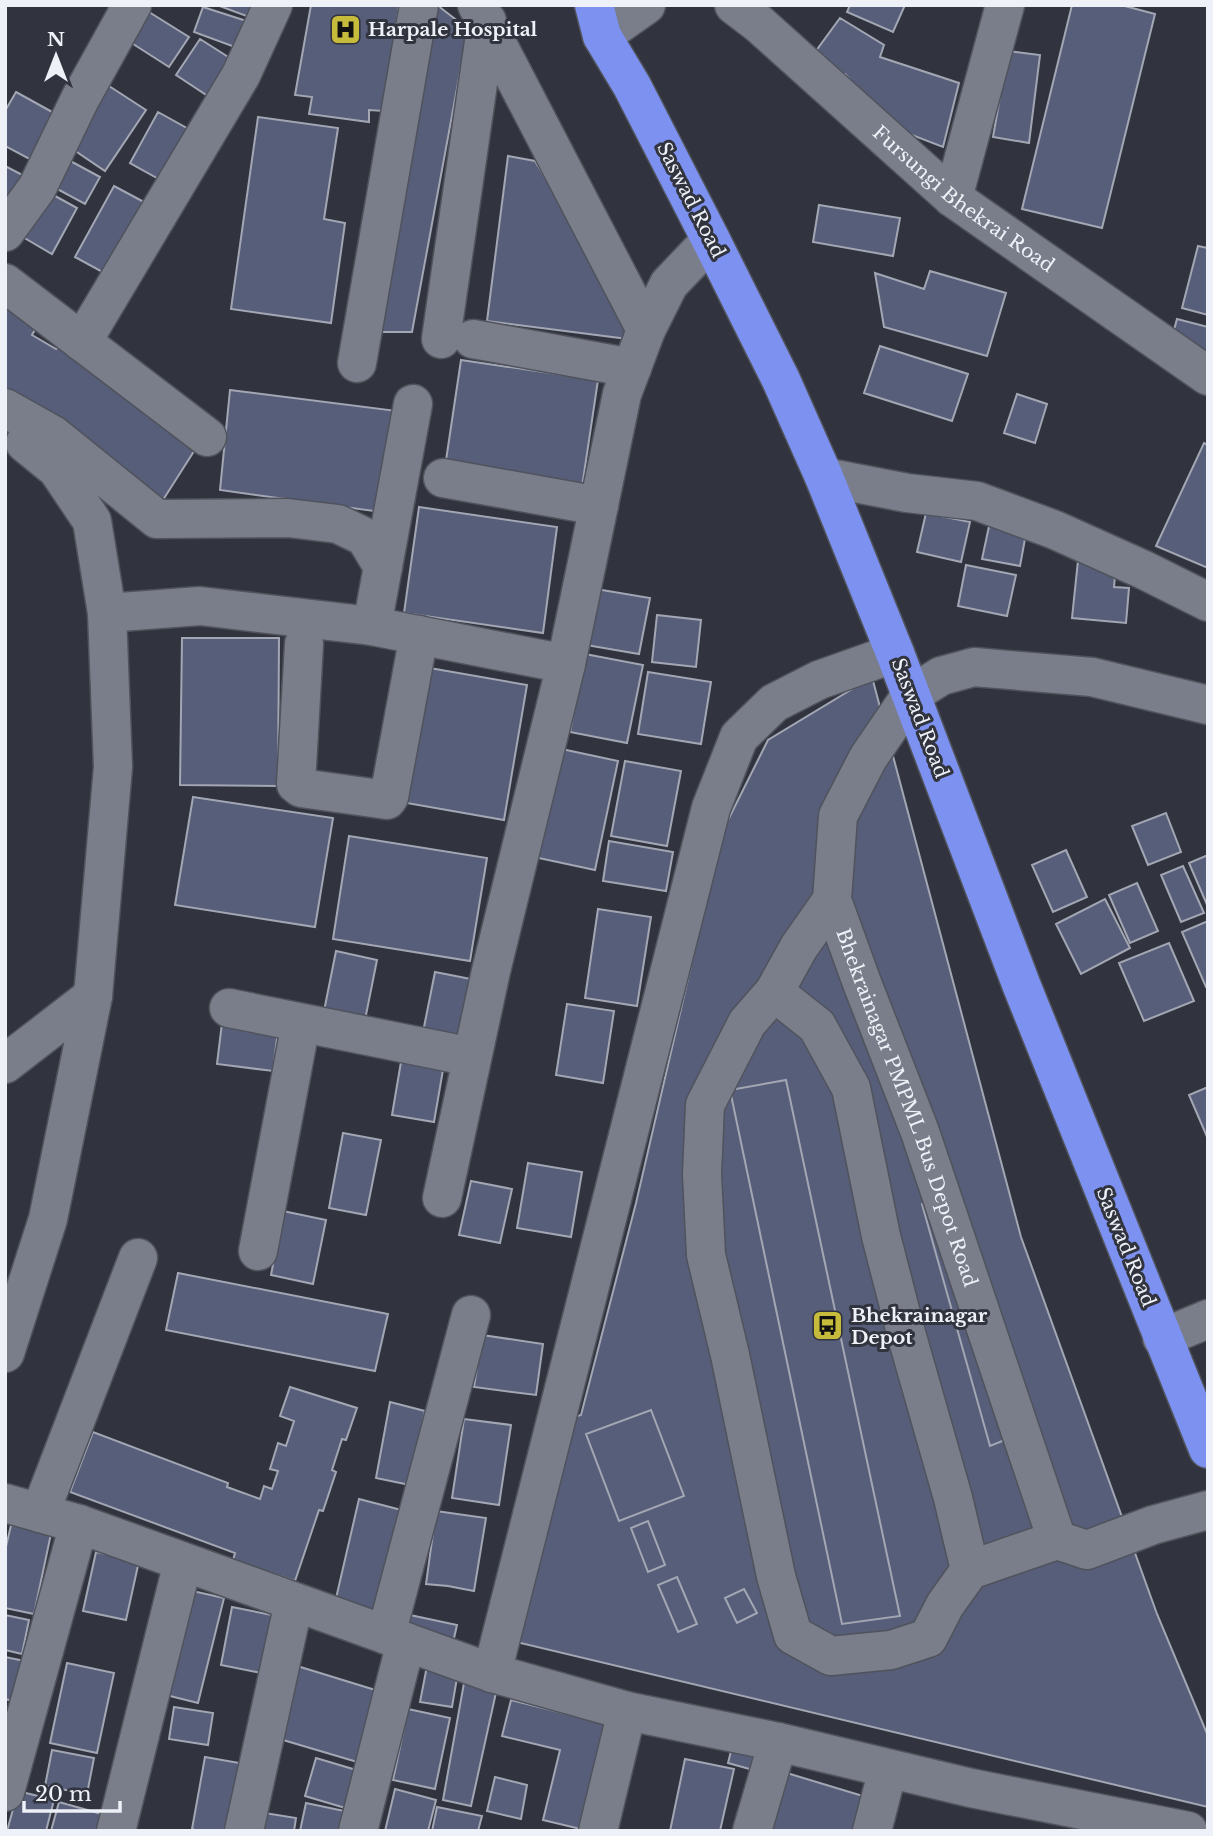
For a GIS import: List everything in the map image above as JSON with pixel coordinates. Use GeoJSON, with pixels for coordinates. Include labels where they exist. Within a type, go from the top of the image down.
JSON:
{"type":"FeatureCollection","features":[{"type":"Feature","properties":{"kind":"highway","name":"Saswad Road"},"geometry":{"type":"LineString","coordinates":[[598,20],[781,380],[824,477],[895,653],[1021,984],[1208,1449]]}},
{"type":"Feature","properties":{"kind":"street"},"geometry":{"type":"LineString","coordinates":[[5,232],[37,188],[80,99],[132,5]]}},
{"type":"Feature","properties":{"kind":"street"},"geometry":{"type":"LineString","coordinates":[[82,342],[240,75],[273,5]]}},
{"type":"Feature","properties":{"kind":"street"},"geometry":{"type":"LineString","coordinates":[[357,363],[419,5]]}},
{"type":"Feature","properties":{"kind":"street"},"geometry":{"type":"LineString","coordinates":[[598,20],[646,5]]}},
{"type":"Feature","properties":{"kind":"street"},"geometry":{"type":"LineString","coordinates":[[953,198],[1005,5]]}},
{"type":"Feature","properties":{"kind":"street"},"geometry":{"type":"LineString","coordinates":[[484,12],[646,330]]}},
{"type":"Feature","properties":{"kind":"street"},"geometry":{"type":"LineString","coordinates":[[484,12],[457,339],[632,368]]}},
{"type":"Feature","properties":{"kind":"street","name":"Fursungi Bhekrai Road"},"geometry":{"type":"LineString","coordinates":[[755,12],[953,198],[1208,376]]}},
{"type":"Feature","properties":{"kind":"street"},"geometry":{"type":"LineString","coordinates":[[442,1198],[491,971],[566,664],[622,394],[646,330],[669,284],[711,240]]}},
{"type":"Feature","properties":{"kind":"street"},"geometry":{"type":"LineString","coordinates":[[5,283],[207,437]]}},
{"type":"Feature","properties":{"kind":"street"},"geometry":{"type":"LineString","coordinates":[[372,625],[413,404]]}},
{"type":"Feature","properties":{"kind":"street"},"geometry":{"type":"LineString","coordinates":[[5,408],[53,435],[157,519],[288,518],[338,524],[365,537],[383,567]]}},
{"type":"Feature","properties":{"kind":"street"},"geometry":{"type":"LineString","coordinates":[[5,426],[57,469],[92,520],[107,613],[113,767],[93,996],[48,1219],[5,1353]]}},
{"type":"Feature","properties":{"kind":"street"},"geometry":{"type":"LineString","coordinates":[[824,477],[907,493],[977,501],[1055,530],[1208,602]]}},
{"type":"Feature","properties":{"kind":"street"},"geometry":{"type":"LineString","coordinates":[[443,478],[598,506]]}},
{"type":"Feature","properties":{"kind":"street"},"geometry":{"type":"LineString","coordinates":[[107,613],[200,606],[372,625],[566,664]]}},
{"type":"Feature","properties":{"kind":"street"},"geometry":{"type":"LineString","coordinates":[[304,644],[296,784],[301,788],[387,800],[419,635]]}},
{"type":"Feature","properties":{"kind":"street"},"geometry":{"type":"LineString","coordinates":[[492,1673],[711,808],[739,737],[774,703],[819,680],[895,653]]}},
{"type":"Feature","properties":{"kind":"street"},"geometry":{"type":"LineString","coordinates":[[911,695],[941,676],[974,667],[1092,677],[1208,705]]}},
{"type":"Feature","properties":{"kind":"street","name":"Bhekrainagar PMPML Bus Depot Road"},"geometry":{"type":"LineString","coordinates":[[911,695],[867,758],[838,816],[832,900],[920,1132],[1057,1539]]}},
{"type":"Feature","properties":{"kind":"street"},"geometry":{"type":"LineString","coordinates":[[832,900],[799,947],[775,992],[747,1023],[705,1105],[702,1174],[706,1255],[730,1355],[776,1576],[793,1635],[831,1656],[891,1650],[928,1638],[945,1605],[970,1570],[1057,1539],[1087,1550],[1153,1525],[1208,1510]]}},
{"type":"Feature","properties":{"kind":"street"},"geometry":{"type":"LineString","coordinates":[[775,992],[817,1026],[851,1088],[881,1236],[970,1570]]}},
{"type":"Feature","properties":{"kind":"street"},"geometry":{"type":"LineString","coordinates":[[5,1064],[93,996]]}},
{"type":"Feature","properties":{"kind":"street"},"geometry":{"type":"LineString","coordinates":[[229,1008],[472,1057]]}},
{"type":"Feature","properties":{"kind":"street"},"geometry":{"type":"LineString","coordinates":[[258,1251],[301,1023]]}},
{"type":"Feature","properties":{"kind":"street"},"geometry":{"type":"LineString","coordinates":[[138,1258],[22,1508],[79,1524],[492,1673],[627,1711],[778,1742],[971,1788],[1050,1818],[1188,1831]]}},
{"type":"Feature","properties":{"kind":"street"},"geometry":{"type":"LineString","coordinates":[[358,1831],[396,1639],[471,1315]]}},
{"type":"Feature","properties":{"kind":"street"},"geometry":{"type":"LineString","coordinates":[[1163,1338],[1208,1319]]}},
{"type":"Feature","properties":{"kind":"street"},"geometry":{"type":"LineString","coordinates":[[5,1792],[79,1524]]}},
{"type":"Feature","properties":{"kind":"street"},"geometry":{"type":"LineString","coordinates":[[116,1831],[183,1562]]}},
{"type":"Feature","properties":{"kind":"street"},"geometry":{"type":"LineString","coordinates":[[244,1831],[294,1602]]}},
{"type":"Feature","properties":{"kind":"street"},"geometry":{"type":"LineString","coordinates":[[598,1831],[627,1711]]}},
{"type":"Feature","properties":{"kind":"street"},"geometry":{"type":"LineString","coordinates":[[752,1831],[778,1742]]}},
{"type":"Feature","properties":{"kind":"street"},"geometry":{"type":"LineString","coordinates":[[872,1831],[888,1769]]}},
{"type":"Feature","properties":{"kind":"building"},"geometry":{"type":"Polygon","coordinates":[[[217,5],[266,5],[260,21],[217,5]]]}},
{"type":"Feature","properties":{"kind":"building"},"geometry":{"type":"Polygon","coordinates":[[[311,5],[399,5],[384,111],[369,110],[369,122],[309,114],[312,97],[295,95],[311,5]]]}},
{"type":"Feature","properties":{"kind":"building"},"geometry":{"type":"Polygon","coordinates":[[[437,5],[468,29],[412,332],[376,332],[437,5]]]}},
{"type":"Feature","properties":{"kind":"building"},"geometry":{"type":"Polygon","coordinates":[[[850,5],[905,5],[893,32],[847,12],[850,5]]]}},
{"type":"Feature","properties":{"kind":"building"},"geometry":{"type":"Polygon","coordinates":[[[1072,5],[1121,5],[1155,14],[1102,228],[1022,209],[1072,5]]]}},
{"type":"Feature","properties":{"kind":"building"},"geometry":{"type":"Polygon","coordinates":[[[203,7],[256,24],[243,50],[194,32],[203,7]]]}},
{"type":"Feature","properties":{"kind":"building"},"geometry":{"type":"Polygon","coordinates":[[[149,12],[189,37],[169,67],[130,42],[149,12]]]}},
{"type":"Feature","properties":{"kind":"building"},"geometry":{"type":"Polygon","coordinates":[[[840,18],[884,45],[880,57],[959,83],[943,147],[891,127],[845,74],[833,74],[813,55],[840,18]]]}},
{"type":"Feature","properties":{"kind":"building"},"geometry":{"type":"Polygon","coordinates":[[[200,39],[244,67],[220,104],[176,75],[200,39]]]}},
{"type":"Feature","properties":{"kind":"building"},"geometry":{"type":"Polygon","coordinates":[[[1008,51],[1040,55],[1029,143],[993,137],[1008,51]]]}},
{"type":"Feature","properties":{"kind":"building"},"geometry":{"type":"Polygon","coordinates":[[[109,86],[146,110],[105,171],[68,146],[109,86]]]}},
{"type":"Feature","properties":{"kind":"building"},"geometry":{"type":"Polygon","coordinates":[[[16,92],[63,118],[37,163],[5,146],[5,111],[16,92]]]}},
{"type":"Feature","properties":{"kind":"building"},"geometry":{"type":"Polygon","coordinates":[[[158,112],[201,136],[173,187],[130,163],[158,112]]]}},
{"type":"Feature","properties":{"kind":"building"},"geometry":{"type":"Polygon","coordinates":[[[258,117],[338,128],[324,219],[345,223],[331,323],[231,309],[258,117]]]}},
{"type":"Feature","properties":{"kind":"building"},"geometry":{"type":"Polygon","coordinates":[[[508,156],[535,161],[619,296],[628,339],[487,321],[508,156]]]}},
{"type":"Feature","properties":{"kind":"building"},"geometry":{"type":"Polygon","coordinates":[[[63,157],[100,177],[85,204],[48,184],[63,157]]]}},
{"type":"Feature","properties":{"kind":"building"},"geometry":{"type":"Polygon","coordinates":[[[5,166],[32,180],[20,202],[5,194],[5,166]]]}},
{"type":"Feature","properties":{"kind":"building"},"geometry":{"type":"Polygon","coordinates":[[[114,186],[157,209],[117,280],[75,257],[114,186]]]}},
{"type":"Feature","properties":{"kind":"building"},"geometry":{"type":"Polygon","coordinates":[[[46,191],[77,208],[52,254],[21,236],[46,191]]]}},
{"type":"Feature","properties":{"kind":"building"},"geometry":{"type":"Polygon","coordinates":[[[819,205],[900,218],[893,256],[813,242],[819,205]]]}},
{"type":"Feature","properties":{"kind":"building"},"geometry":{"type":"Polygon","coordinates":[[[1198,246],[1208,248],[1208,315],[1182,308],[1198,246]]]}},
{"type":"Feature","properties":{"kind":"building"},"geometry":{"type":"Polygon","coordinates":[[[930,271],[1006,293],[987,356],[884,327],[875,273],[924,289],[930,271]]]}},
{"type":"Feature","properties":{"kind":"building"},"geometry":{"type":"Polygon","coordinates":[[[5,299],[40,321],[32,335],[56,349],[62,340],[203,437],[163,500],[5,402],[5,299]]]}},
{"type":"Feature","properties":{"kind":"building"},"geometry":{"type":"Polygon","coordinates":[[[1177,319],[1208,327],[1208,358],[1169,348],[1177,319]]]}},
{"type":"Feature","properties":{"kind":"building"},"geometry":{"type":"Polygon","coordinates":[[[880,346],[968,374],[952,421],[864,393],[880,346]]]}},
{"type":"Feature","properties":{"kind":"building"},"geometry":{"type":"Polygon","coordinates":[[[461,360],[598,380],[582,487],[445,467],[461,360]]]}},
{"type":"Feature","properties":{"kind":"building"},"geometry":{"type":"Polygon","coordinates":[[[230,390],[397,411],[381,512],[220,490],[230,390]]]}},
{"type":"Feature","properties":{"kind":"building"},"geometry":{"type":"Polygon","coordinates":[[[1017,394],[1047,404],[1035,443],[1004,433],[1017,394]]]}},
{"type":"Feature","properties":{"kind":"building"},"geometry":{"type":"Polygon","coordinates":[[[1204,443],[1208,445],[1208,568],[1156,546],[1204,443]]]}},
{"type":"Feature","properties":{"kind":"building"},"geometry":{"type":"Polygon","coordinates":[[[419,507],[557,527],[543,633],[404,613],[419,507]]]}},
{"type":"Feature","properties":{"kind":"building"},"geometry":{"type":"Polygon","coordinates":[[[926,513],[970,522],[961,562],[917,552],[926,513]]]}},
{"type":"Feature","properties":{"kind":"building"},"geometry":{"type":"Polygon","coordinates":[[[991,517],[1027,528],[1020,566],[982,559],[991,517]]]}},
{"type":"Feature","properties":{"kind":"building"},"geometry":{"type":"Polygon","coordinates":[[[1079,551],[1116,565],[1114,587],[1129,588],[1126,623],[1072,618],[1079,551]]]}},
{"type":"Feature","properties":{"kind":"building"},"geometry":{"type":"Polygon","coordinates":[[[966,565],[1016,575],[1007,616],[958,606],[966,565]]]}},
{"type":"Feature","properties":{"kind":"building"},"geometry":{"type":"Polygon","coordinates":[[[596,589],[650,598],[639,654],[586,645],[596,589]]]}},
{"type":"Feature","properties":{"kind":"building"},"geometry":{"type":"Polygon","coordinates":[[[657,615],[701,620],[696,667],[652,662],[657,615]]]}},
{"type":"Feature","properties":{"kind":"building"},"geometry":{"type":"Polygon","coordinates":[[[182,638],[279,638],[278,786],[180,785],[182,638]]]}},
{"type":"Feature","properties":{"kind":"building"},"geometry":{"type":"Polygon","coordinates":[[[585,654],[643,665],[627,743],[570,732],[585,654]]]}},
{"type":"Feature","properties":{"kind":"building"},"geometry":{"type":"Polygon","coordinates":[[[424,667],[527,685],[504,820],[401,802],[424,667]]]}},
{"type":"Feature","properties":{"kind":"building"},"geometry":{"type":"Polygon","coordinates":[[[648,672],[711,682],[701,744],[638,734],[648,672]]]}},
{"type":"Feature","properties":{"kind":"building","name":"Bhekrainagar Depot"},"geometry":{"type":"Polygon","coordinates":[[[872,677],[1021,1237],[1157,1614],[1208,1736],[1208,1807],[483,1634],[549,1424],[581,1415],[636,1203],[722,832],[768,740],[872,677]]]}},
{"type":"Feature","properties":{"kind":"building"},"geometry":{"type":"Polygon","coordinates":[[[557,748],[618,761],[595,870],[534,857],[557,748]]]}},
{"type":"Feature","properties":{"kind":"building"},"geometry":{"type":"Polygon","coordinates":[[[625,761],[681,771],[667,846],[611,836],[625,761]]]}},
{"type":"Feature","properties":{"kind":"building"},"geometry":{"type":"Polygon","coordinates":[[[193,797],[333,818],[315,927],[175,905],[193,797]]]}},
{"type":"Feature","properties":{"kind":"building"},"geometry":{"type":"Polygon","coordinates":[[[1166,813],[1181,852],[1148,865],[1132,826],[1166,813]]]}},
{"type":"Feature","properties":{"kind":"building"},"geometry":{"type":"Polygon","coordinates":[[[349,836],[487,858],[470,961],[333,939],[349,836]]]}},
{"type":"Feature","properties":{"kind":"building"},"geometry":{"type":"Polygon","coordinates":[[[609,841],[673,852],[666,891],[603,881],[609,841]]]}},
{"type":"Feature","properties":{"kind":"building"},"geometry":{"type":"Polygon","coordinates":[[[1066,850],[1087,897],[1053,912],[1032,865],[1066,850]]]}},
{"type":"Feature","properties":{"kind":"building"},"geometry":{"type":"Polygon","coordinates":[[[1208,855],[1208,907],[1189,863],[1208,855]]]}},
{"type":"Feature","properties":{"kind":"building"},"geometry":{"type":"Polygon","coordinates":[[[1183,866],[1204,913],[1181,922],[1161,875],[1183,866]]]}},
{"type":"Feature","properties":{"kind":"building"},"geometry":{"type":"Polygon","coordinates":[[[1137,883],[1158,931],[1130,943],[1109,895],[1137,883]]]}},
{"type":"Feature","properties":{"kind":"building"},"geometry":{"type":"Polygon","coordinates":[[[1105,899],[1130,948],[1081,974],[1056,924],[1105,899]]]}},
{"type":"Feature","properties":{"kind":"building"},"geometry":{"type":"Polygon","coordinates":[[[598,909],[651,917],[637,1006],[585,998],[598,909]]]}},
{"type":"Feature","properties":{"kind":"building"},"geometry":{"type":"Polygon","coordinates":[[[1208,921],[1208,987],[1206,987],[1182,932],[1208,921]]]}},
{"type":"Feature","properties":{"kind":"building"},"geometry":{"type":"Polygon","coordinates":[[[1169,943],[1194,1001],[1144,1021],[1119,963],[1169,943]]]}},
{"type":"Feature","properties":{"kind":"building"},"geometry":{"type":"Polygon","coordinates":[[[336,951],[377,960],[364,1025],[323,1016],[336,951]]]}},
{"type":"Feature","properties":{"kind":"building"},"geometry":{"type":"Polygon","coordinates":[[[435,972],[471,979],[460,1040],[423,1032],[435,972]]]}},
{"type":"Feature","properties":{"kind":"building"},"geometry":{"type":"Polygon","coordinates":[[[567,1004],[614,1011],[603,1083],[556,1075],[567,1004]]]}},
{"type":"Feature","properties":{"kind":"building"},"geometry":{"type":"Polygon","coordinates":[[[222,1023],[278,1030],[273,1071],[217,1064],[222,1023]]]}},
{"type":"Feature","properties":{"kind":"building"},"geometry":{"type":"Polygon","coordinates":[[[402,1056],[444,1064],[434,1122],[392,1115],[402,1056]]]}},
{"type":"Feature","properties":{"kind":"building"},"geometry":{"type":"Polygon","coordinates":[[[786,1080],[900,1616],[842,1624],[730,1090],[786,1080]]]}},
{"type":"Feature","properties":{"kind":"building"},"geometry":{"type":"Polygon","coordinates":[[[1208,1087],[1208,1139],[1189,1095],[1208,1087]]]}},
{"type":"Feature","properties":{"kind":"building"},"geometry":{"type":"Polygon","coordinates":[[[343,1133],[381,1140],[366,1215],[329,1208],[343,1133]]]}},
{"type":"Feature","properties":{"kind":"building"},"geometry":{"type":"Polygon","coordinates":[[[528,1163],[582,1172],[571,1237],[517,1228],[528,1163]]]}},
{"type":"Feature","properties":{"kind":"building"},"geometry":{"type":"Polygon","coordinates":[[[471,1181],[512,1189],[500,1243],[459,1235],[471,1181]]]}},
{"type":"Feature","properties":{"kind":"building","name":"Bhekrainagar Depot"},"geometry":{"type":"Polygon","coordinates":[[[936,1197],[1005,1440],[990,1446],[922,1204],[936,1197]]]}},
{"type":"Feature","properties":{"kind":"building"},"geometry":{"type":"Polygon","coordinates":[[[283,1211],[326,1220],[313,1284],[271,1275],[283,1211]]]}},
{"type":"Feature","properties":{"kind":"building"},"geometry":{"type":"Polygon","coordinates":[[[178,1273],[388,1314],[375,1371],[166,1330],[178,1273]]]}},
{"type":"Feature","properties":{"kind":"building"},"geometry":{"type":"Polygon","coordinates":[[[482,1335],[543,1344],[536,1395],[474,1387],[482,1335]]]}},
{"type":"Feature","properties":{"kind":"building"},"geometry":{"type":"Polygon","coordinates":[[[290,1387],[357,1408],[346,1440],[342,1439],[332,1470],[336,1472],[323,1511],[319,1510],[295,1581],[233,1560],[235,1553],[70,1492],[93,1432],[228,1483],[227,1487],[260,1499],[264,1486],[272,1489],[278,1471],[270,1469],[278,1443],[286,1446],[294,1421],[280,1416],[290,1387]]]}},
{"type":"Feature","properties":{"kind":"building"},"geometry":{"type":"Polygon","coordinates":[[[390,1402],[425,1411],[410,1485],[376,1478],[390,1402]]]}},
{"type":"Feature","properties":{"kind":"building"},"geometry":{"type":"Polygon","coordinates":[[[651,1410],[684,1496],[619,1521],[586,1434],[651,1410]]]}},
{"type":"Feature","properties":{"kind":"building"},"geometry":{"type":"Polygon","coordinates":[[[464,1419],[511,1425],[499,1505],[452,1498],[464,1419]]]}},
{"type":"Feature","properties":{"kind":"building"},"geometry":{"type":"Polygon","coordinates":[[[359,1499],[409,1512],[382,1619],[334,1607],[359,1499]]]}},
{"type":"Feature","properties":{"kind":"building"},"geometry":{"type":"Polygon","coordinates":[[[436,1511],[486,1518],[474,1591],[426,1584],[436,1511]]]}},
{"type":"Feature","properties":{"kind":"building"},"geometry":{"type":"Polygon","coordinates":[[[12,1521],[52,1529],[34,1614],[5,1608],[5,1551],[12,1521]]]}},
{"type":"Feature","properties":{"kind":"building"},"geometry":{"type":"Polygon","coordinates":[[[648,1521],[665,1565],[648,1572],[631,1528],[648,1521]]]}},
{"type":"Feature","properties":{"kind":"building"},"geometry":{"type":"Polygon","coordinates":[[[96,1552],[139,1561],[126,1620],[83,1611],[96,1552]]]}},
{"type":"Feature","properties":{"kind":"building"},"geometry":{"type":"Polygon","coordinates":[[[677,1577],[697,1624],[678,1632],[658,1585],[677,1577]]]}},
{"type":"Feature","properties":{"kind":"building"},"geometry":{"type":"Polygon","coordinates":[[[744,1589],[757,1613],[737,1623],[725,1598],[744,1589]]]}},
{"type":"Feature","properties":{"kind":"building"},"geometry":{"type":"Polygon","coordinates":[[[188,1590],[224,1598],[198,1703],[162,1694],[188,1590]]]}},
{"type":"Feature","properties":{"kind":"building"},"geometry":{"type":"Polygon","coordinates":[[[232,1607],[272,1615],[261,1673],[221,1665],[232,1607]]]}},
{"type":"Feature","properties":{"kind":"building"},"geometry":{"type":"Polygon","coordinates":[[[5,1615],[29,1620],[22,1654],[5,1650],[5,1615]]]}},
{"type":"Feature","properties":{"kind":"building"},"geometry":{"type":"Polygon","coordinates":[[[410,1615],[457,1625],[452,1647],[405,1637],[410,1615]]]}},
{"type":"Feature","properties":{"kind":"building"},"geometry":{"type":"Polygon","coordinates":[[[5,1657],[25,1661],[17,1702],[5,1699],[5,1657]]]}},
{"type":"Feature","properties":{"kind":"building"},"geometry":{"type":"Polygon","coordinates":[[[67,1663],[114,1673],[97,1753],[50,1743],[67,1663]]]}},
{"type":"Feature","properties":{"kind":"building"},"geometry":{"type":"Polygon","coordinates":[[[294,1665],[385,1693],[364,1764],[273,1737],[294,1665]]]}},
{"type":"Feature","properties":{"kind":"building"},"geometry":{"type":"Polygon","coordinates":[[[427,1666],[458,1672],[452,1707],[420,1702],[427,1666]]]}},
{"type":"Feature","properties":{"kind":"building"},"geometry":{"type":"Polygon","coordinates":[[[464,1683],[497,1688],[471,1806],[443,1800],[464,1683]]]}},
{"type":"Feature","properties":{"kind":"building"},"geometry":{"type":"Polygon","coordinates":[[[511,1700],[615,1726],[589,1831],[543,1820],[560,1750],[502,1736],[511,1700]]]}},
{"type":"Feature","properties":{"kind":"building"},"geometry":{"type":"Polygon","coordinates":[[[174,1707],[213,1713],[208,1745],[169,1739],[174,1707]]]}},
{"type":"Feature","properties":{"kind":"building"},"geometry":{"type":"Polygon","coordinates":[[[408,1709],[450,1718],[435,1789],[393,1780],[408,1709]]]}},
{"type":"Feature","properties":{"kind":"building"},"geometry":{"type":"Polygon","coordinates":[[[734,1739],[770,1750],[764,1773],[728,1763],[734,1739]]]}},
{"type":"Feature","properties":{"kind":"building"},"geometry":{"type":"Polygon","coordinates":[[[52,1750],[94,1758],[87,1794],[45,1786],[52,1750]]]}},
{"type":"Feature","properties":{"kind":"building"},"geometry":{"type":"Polygon","coordinates":[[[205,1757],[245,1764],[233,1831],[192,1829],[205,1757]]]}},
{"type":"Feature","properties":{"kind":"building"},"geometry":{"type":"Polygon","coordinates":[[[316,1758],[363,1772],[352,1810],[305,1796],[316,1758]]]}},
{"type":"Feature","properties":{"kind":"building"},"geometry":{"type":"Polygon","coordinates":[[[685,1759],[734,1769],[720,1831],[670,1831],[685,1759]]]}},
{"type":"Feature","properties":{"kind":"building"},"geometry":{"type":"Polygon","coordinates":[[[777,1770],[866,1797],[856,1831],[761,1831],[777,1770]]]}},
{"type":"Feature","properties":{"kind":"building"},"geometry":{"type":"Polygon","coordinates":[[[495,1777],[527,1785],[521,1819],[487,1811],[495,1777]]]}},
{"type":"Feature","properties":{"kind":"building"},"geometry":{"type":"Polygon","coordinates":[[[395,1789],[436,1800],[428,1831],[385,1831],[395,1789]]]}},
{"type":"Feature","properties":{"kind":"building"},"geometry":{"type":"Polygon","coordinates":[[[18,1791],[54,1800],[46,1831],[7,1831],[18,1791]]]}},
{"type":"Feature","properties":{"kind":"building"},"geometry":{"type":"Polygon","coordinates":[[[59,1802],[105,1815],[101,1831],[51,1831],[59,1802]]]}},
{"type":"Feature","properties":{"kind":"building"},"geometry":{"type":"Polygon","coordinates":[[[306,1803],[349,1812],[345,1831],[300,1831],[306,1803]]]}},
{"type":"Feature","properties":{"kind":"building"},"geometry":{"type":"Polygon","coordinates":[[[437,1807],[482,1816],[478,1831],[432,1831],[437,1807]]]}},
{"type":"Feature","properties":{"kind":"building"},"geometry":{"type":"Polygon","coordinates":[[[253,1811],[296,1818],[294,1831],[249,1831],[253,1811]]]}},
{"type":"Feature","properties":{"kind":"place","name":"Harpale Hospital"},"geometry":{"type":"Point","coordinates":[345,29]}},
{"type":"Feature","properties":{"kind":"place","name":"Bhekrainagar Depot"},"geometry":{"type":"Point","coordinates":[828,1326]}}]}
